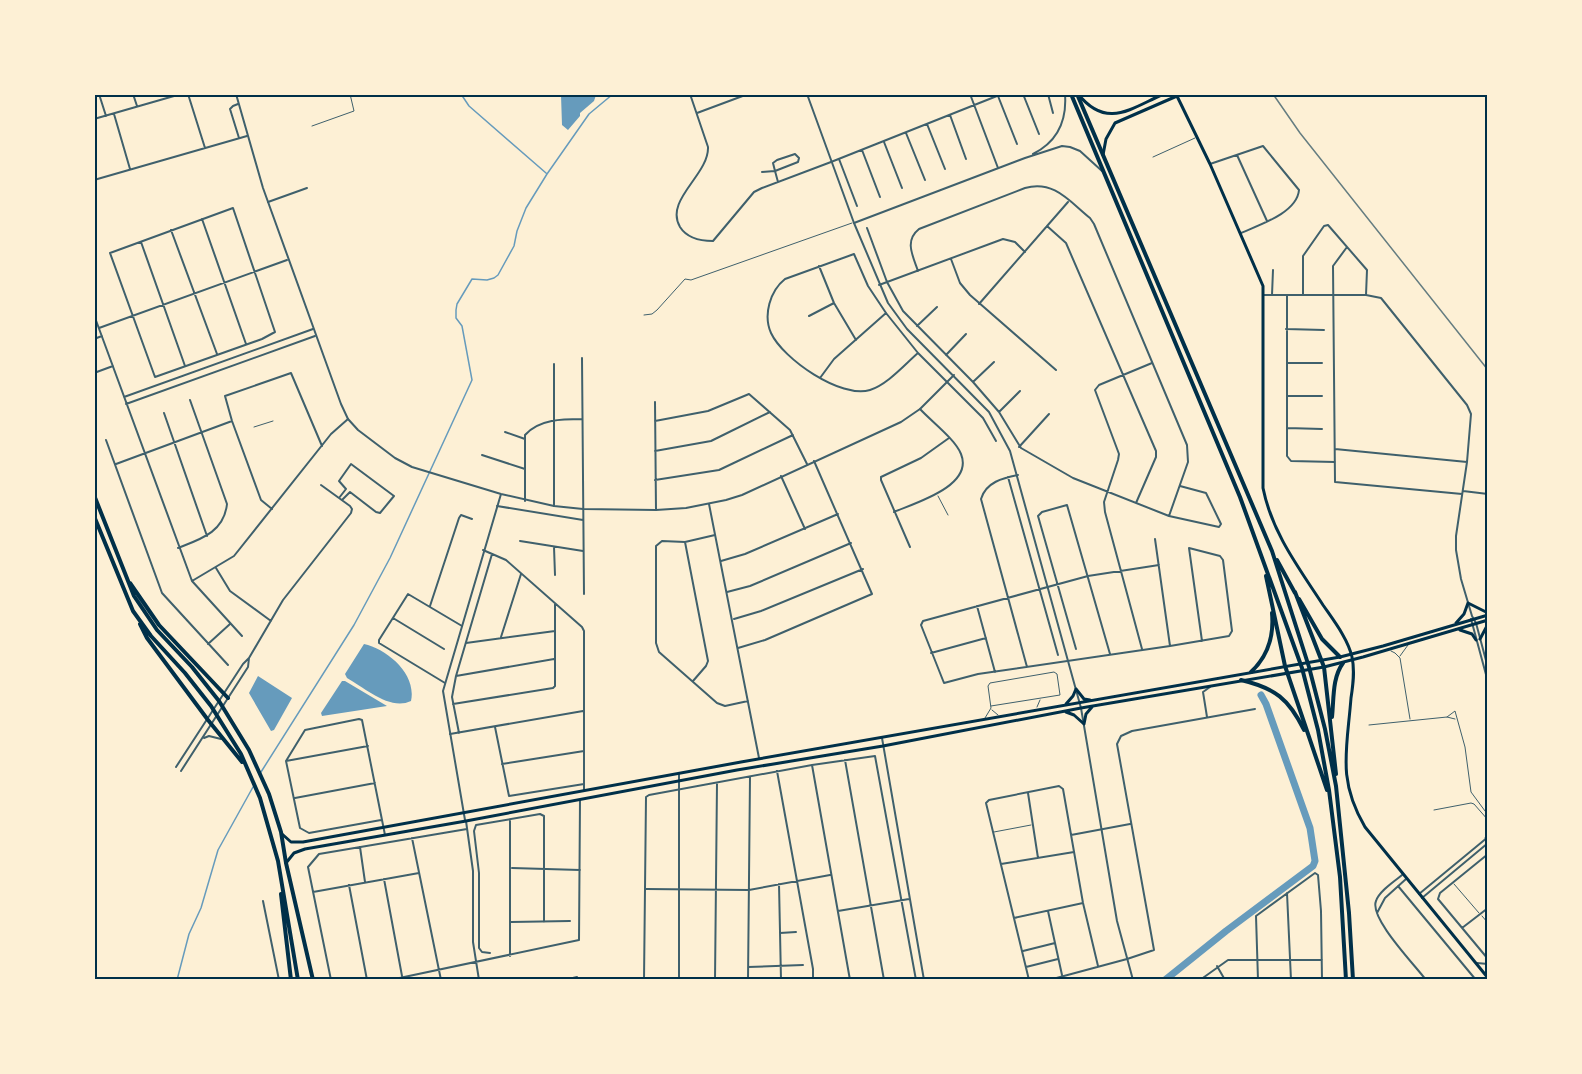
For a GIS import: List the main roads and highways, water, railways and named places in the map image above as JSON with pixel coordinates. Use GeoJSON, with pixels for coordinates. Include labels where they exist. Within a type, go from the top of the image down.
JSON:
{"type":"FeatureCollection","features":[{"type":"Feature","properties":{"kind":"highway"},"geometry":{"type":"LineString","coordinates":[[1071,94],[1240,497],[1302,668],[1318,730],[1330,803],[1340,877],[1346,980]]}},
{"type":"Feature","properties":{"kind":"highway"},"geometry":{"type":"LineString","coordinates":[[1078,94],[1272,550],[1322,639],[1341,656]]}},
{"type":"Feature","properties":{"kind":"highway"},"geometry":{"type":"LineString","coordinates":[[94,495],[134,596],[158,630],[219,701],[249,750],[264,783],[281,832],[313,980]]}},
{"type":"Feature","properties":{"kind":"highway"},"geometry":{"type":"LineString","coordinates":[[94,516],[133,611],[147,638],[209,722],[247,767]]}},
{"type":"Feature","properties":{"kind":"highway"},"geometry":{"type":"LineString","coordinates":[[1272,550],[1309,667],[1325,729],[1336,786]]}},
{"type":"Feature","properties":{"kind":"highway"},"geometry":{"type":"LineString","coordinates":[[1264,564],[1287,665],[1330,803]]}},
{"type":"Feature","properties":{"kind":"highway"},"geometry":{"type":"LineString","coordinates":[[122,570],[159,625],[226,696]]}},
{"type":"Feature","properties":{"kind":"highway"},"geometry":{"type":"LineString","coordinates":[[1294,592],[1322,667],[1332,726],[1353,980]]}},
{"type":"Feature","properties":{"kind":"highway"},"geometry":{"type":"LineString","coordinates":[[1251,672],[1268,649],[1273,624],[1271,596]]}},
{"type":"Feature","properties":{"kind":"highway"},"geometry":{"type":"LineString","coordinates":[[133,611],[150,636],[185,673],[211,706],[247,767],[272,836],[298,980]]}},
{"type":"Feature","properties":{"kind":"highway"},"geometry":{"type":"LineString","coordinates":[[1332,726],[1337,671],[1344,663]]}},
{"type":"Feature","properties":{"kind":"highway"},"geometry":{"type":"LineString","coordinates":[[1241,680],[1264,687],[1284,699],[1296,714],[1311,745]]}},
{"type":"Feature","properties":{"kind":"highway"},"geometry":{"type":"LineString","coordinates":[[280,873],[291,980]]}},
{"type":"Feature","properties":{"kind":"main road"},"geometry":{"type":"LineString","coordinates":[[1078,94],[1094,110],[1113,114],[1164,94]]}},
{"type":"Feature","properties":{"kind":"main road"},"geometry":{"type":"LineString","coordinates":[[1155,98],[1159,94]]}},
{"type":"Feature","properties":{"kind":"main road"},"geometry":{"type":"LineString","coordinates":[[1103,157],[1106,139],[1115,123],[1177,95],[1263,285],[1262,471],[1266,506],[1287,551],[1341,633],[1352,656],[1354,676],[1346,762],[1347,788],[1365,827],[1402,875],[1488,976]]}},
{"type":"Feature","properties":{"kind":"main road"},"geometry":{"type":"LineString","coordinates":[[1456,627],[1468,603],[1488,614]]}},
{"type":"Feature","properties":{"kind":"main road"},"geometry":{"type":"LineString","coordinates":[[286,863],[294,853],[305,849],[680,780],[883,746],[1081,708],[1344,663],[1409,644],[1488,614]]}},
{"type":"Feature","properties":{"kind":"main road"},"geometry":{"type":"LineString","coordinates":[[281,832],[291,842],[303,842],[1035,710],[1044,705],[1065,705],[1320,660],[1362,652],[1456,627],[1478,639],[1488,622],[1473,621]]}},
{"type":"Feature","properties":{"kind":"main road"},"geometry":{"type":"LineString","coordinates":[[1065,705],[1076,689],[1084,699],[1092,700]]}},
{"type":"Feature","properties":{"kind":"main road"},"geometry":{"type":"LineString","coordinates":[[1065,712],[1074,715],[1084,724],[1086,714],[1094,706]]}},
{"type":"Feature","properties":{"kind":"water"},"geometry":{"type":"Polygon","coordinates":[[[561,95],[596,95],[594,101],[580,113],[568,130],[562,125],[561,95]]]}},
{"type":"Feature","properties":{"kind":"water"},"geometry":{"type":"Polygon","coordinates":[[[364,644],[391,657],[405,672],[412,691],[411,701],[395,703],[386,701],[347,678],[345,674],[364,644]]]}},
{"type":"Feature","properties":{"kind":"water"},"geometry":{"type":"Polygon","coordinates":[[[258,676],[292,698],[274,730],[271,731],[249,693],[258,676]]]}},
{"type":"Feature","properties":{"kind":"water"},"geometry":{"type":"Polygon","coordinates":[[[342,681],[387,706],[322,716],[321,713],[342,681]]]}},
{"type":"Feature","properties":{"kind":"waterway"},"geometry":{"type":"LineString","coordinates":[[461,94],[469,106],[546,173]]}},
{"type":"Feature","properties":{"kind":"waterway"},"geometry":{"type":"LineString","coordinates":[[261,772],[354,625],[390,558],[472,380],[462,326],[456,318],[457,304],[472,279],[487,280],[498,275],[514,246],[526,208],[547,174],[589,114],[613,94]]}},
{"type":"Feature","properties":{"kind":"waterway"},"geometry":{"type":"LineString","coordinates":[[1165,980],[1313,866],[1315,861],[1310,828],[1261,695]]}},
{"type":"Feature","properties":{"kind":"waterway"},"geometry":{"type":"LineString","coordinates":[[177,980],[189,934],[201,908],[218,850],[253,787]]}},
{"type":"Feature","properties":{"kind":"railway"},"geometry":{"type":"LineString","coordinates":[[1273,94],[1300,133],[1488,370]]}}]}
